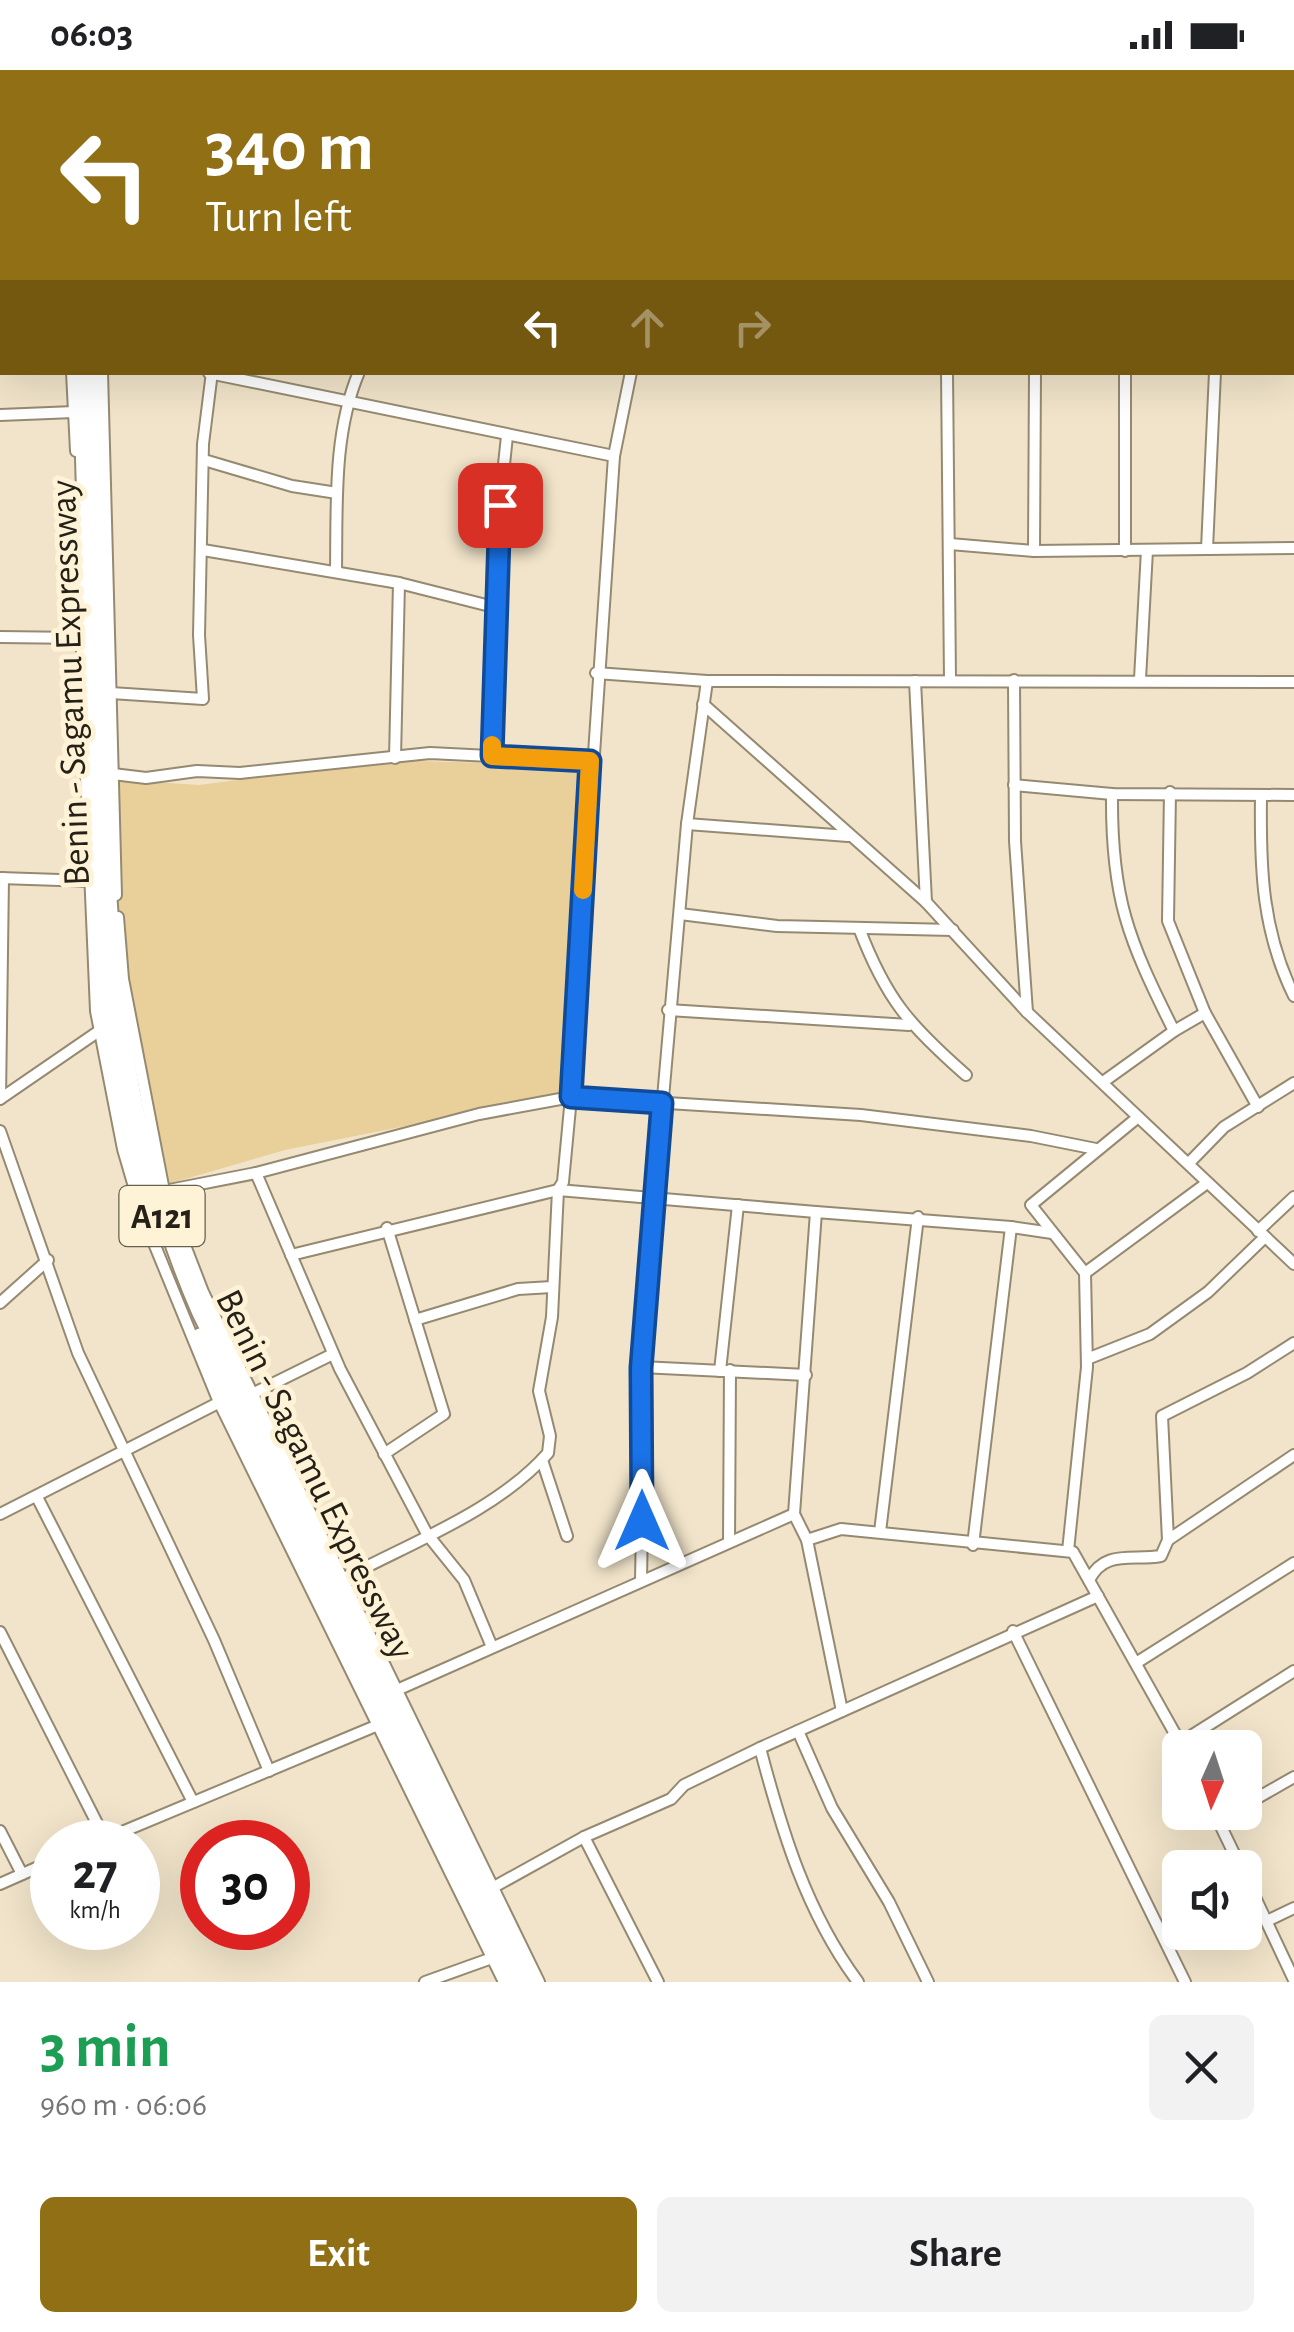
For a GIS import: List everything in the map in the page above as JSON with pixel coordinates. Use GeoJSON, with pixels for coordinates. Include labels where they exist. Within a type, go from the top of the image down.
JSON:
{"type":"FeatureCollection","features":[{"type":"Feature","properties":{"kind":"highway","name":"A121"},"geometry":{"type":"LineString","coordinates":[[81,375],[96,868],[104,998],[128,1140],[162,1245],[196,1314],[224,1400],[515,1982]]}},
{"type":"Feature","properties":{"kind":"highway","name":"Benin - Sagamu Expressway"},"geometry":{"type":"LineString","coordinates":[[92,375],[115,994],[123,1060],[159,1207],[196,1314],[528,1982]]}},
{"type":"Feature","properties":{"kind":"street"},"geometry":{"type":"LineString","coordinates":[[72,375],[88,881],[99,1032],[123,1149],[142,1214],[224,1400],[504,1982]]}},
{"type":"Feature","properties":{"kind":"street"},"geometry":{"type":"LineString","coordinates":[[102,375],[123,979],[164,1191],[203,1292],[539,1982]]}},
{"type":"Feature","properties":{"kind":"street"},"geometry":{"type":"LineString","coordinates":[[111,693],[203,699],[204,460],[211,375]]}},
{"type":"Feature","properties":{"kind":"street"},"geometry":{"type":"LineString","coordinates":[[221,375],[614,456]]}},
{"type":"Feature","properties":{"kind":"street"},"geometry":{"type":"LineString","coordinates":[[336,571],[337,493],[347,401],[358,375]]}},
{"type":"Feature","properties":{"kind":"street"},"geometry":{"type":"LineString","coordinates":[[343,1579],[469,1512],[548,1453],[550,1436],[539,1391],[540,1371],[552,1318],[558,1190],[563,1182],[571,1097],[590,761],[614,456],[630,375]]}},
{"type":"Feature","properties":{"kind":"street"},"geometry":{"type":"LineString","coordinates":[[947,375],[950,680]]}},
{"type":"Feature","properties":{"kind":"street"},"geometry":{"type":"LineString","coordinates":[[1034,551],[1035,375]]}},
{"type":"Feature","properties":{"kind":"street"},"geometry":{"type":"LineString","coordinates":[[1125,375],[1125,551]]}},
{"type":"Feature","properties":{"kind":"street"},"geometry":{"type":"LineString","coordinates":[[1207,549],[1215,375]]}},
{"type":"Feature","properties":{"kind":"street"},"geometry":{"type":"LineString","coordinates":[[0,415],[74,412]]}},
{"type":"Feature","properties":{"kind":"street"},"geometry":{"type":"LineString","coordinates":[[492,756],[494,608],[507,436]]}},
{"type":"Feature","properties":{"kind":"street"},"geometry":{"type":"LineString","coordinates":[[204,460],[292,486],[337,493]]}},
{"type":"Feature","properties":{"kind":"street"},"geometry":{"type":"LineString","coordinates":[[950,544],[1034,551],[1294,548]]}},
{"type":"Feature","properties":{"kind":"street"},"geometry":{"type":"LineString","coordinates":[[203,550],[398,582],[494,608]]}},
{"type":"Feature","properties":{"kind":"street"},"geometry":{"type":"LineString","coordinates":[[1140,679],[1147,550]]}},
{"type":"Feature","properties":{"kind":"street"},"geometry":{"type":"LineString","coordinates":[[395,758],[398,582]]}},
{"type":"Feature","properties":{"kind":"street"},"geometry":{"type":"LineString","coordinates":[[0,638],[81,638]]}},
{"type":"Feature","properties":{"kind":"street"},"geometry":{"type":"LineString","coordinates":[[596,673],[707,680],[1294,682]]}},
{"type":"Feature","properties":{"kind":"street"},"geometry":{"type":"LineString","coordinates":[[642,1581],[641,1368],[668,1010],[686,824],[707,680]]}},
{"type":"Feature","properties":{"kind":"street"},"geometry":{"type":"LineString","coordinates":[[915,680],[926,902]]}},
{"type":"Feature","properties":{"kind":"street"},"geometry":{"type":"LineString","coordinates":[[1014,680],[1014,785],[1026,1012]]}},
{"type":"Feature","properties":{"kind":"street"},"geometry":{"type":"LineString","coordinates":[[704,704],[765,754],[848,836],[926,902],[1026,1012],[1294,1264]]}},
{"type":"Feature","properties":{"kind":"street"},"geometry":{"type":"LineString","coordinates":[[113,774],[146,778],[197,771],[240,773],[430,753],[590,761]]}},
{"type":"Feature","properties":{"kind":"street"},"geometry":{"type":"LineString","coordinates":[[1014,785],[1112,794],[1170,792],[1261,798],[1294,795]]}},
{"type":"Feature","properties":{"kind":"street"},"geometry":{"type":"LineString","coordinates":[[1170,792],[1168,921],[1205,1012],[1258,1107]]}},
{"type":"Feature","properties":{"kind":"street"},"geometry":{"type":"LineString","coordinates":[[1112,794],[1112,848],[1120,904],[1132,949],[1174,1031]]}},
{"type":"Feature","properties":{"kind":"street"},"geometry":{"type":"LineString","coordinates":[[1261,798],[1260,882],[1266,923],[1294,996]]}},
{"type":"Feature","properties":{"kind":"street"},"geometry":{"type":"LineString","coordinates":[[686,824],[848,836]]}},
{"type":"Feature","properties":{"kind":"street"},"geometry":{"type":"LineString","coordinates":[[0,1099],[1,878],[88,881]]}},
{"type":"Feature","properties":{"kind":"street"},"geometry":{"type":"LineString","coordinates":[[680,914],[776,926],[953,930]]}},
{"type":"Feature","properties":{"kind":"street"},"geometry":{"type":"LineString","coordinates":[[858,928],[877,975],[909,1025],[966,1076]]}},
{"type":"Feature","properties":{"kind":"street"},"geometry":{"type":"LineString","coordinates":[[668,1010],[909,1025]]}},
{"type":"Feature","properties":{"kind":"street"},"geometry":{"type":"LineString","coordinates":[[1104,1082],[1205,1012]]}},
{"type":"Feature","properties":{"kind":"street"},"geometry":{"type":"LineString","coordinates":[[0,1099],[99,1032]]}},
{"type":"Feature","properties":{"kind":"street"},"geometry":{"type":"LineString","coordinates":[[1189,1163],[1224,1127],[1294,1083]]}},
{"type":"Feature","properties":{"kind":"street"},"geometry":{"type":"LineString","coordinates":[[164,1191],[256,1173],[479,1114],[571,1097],[861,1115],[1031,1136],[1096,1149]]}},
{"type":"Feature","properties":{"kind":"street"},"geometry":{"type":"LineString","coordinates":[[1068,1551],[1087,1359],[1085,1272],[1032,1210],[1032,1202],[1137,1118]]}},
{"type":"Feature","properties":{"kind":"street"},"geometry":{"type":"LineString","coordinates":[[0,1132],[78,1352],[214,1640],[270,1771]]}},
{"type":"Feature","properties":{"kind":"street"},"geometry":{"type":"LineString","coordinates":[[256,1173],[333,1354],[426,1534],[464,1580],[492,1646]]}},
{"type":"Feature","properties":{"kind":"street"},"geometry":{"type":"LineString","coordinates":[[1085,1272],[1206,1183]]}},
{"type":"Feature","properties":{"kind":"street"},"geometry":{"type":"LineString","coordinates":[[291,1254],[558,1190],[918,1217],[1052,1233]]}},
{"type":"Feature","properties":{"kind":"street"},"geometry":{"type":"LineString","coordinates":[[1087,1359],[1150,1334],[1208,1292],[1294,1197]]}},
{"type":"Feature","properties":{"kind":"street"},"geometry":{"type":"LineString","coordinates":[[729,1542],[725,1370],[738,1205]]}},
{"type":"Feature","properties":{"kind":"street"},"geometry":{"type":"LineString","coordinates":[[816,1212],[794,1514],[806,1540],[842,1711]]}},
{"type":"Feature","properties":{"kind":"street"},"geometry":{"type":"LineString","coordinates":[[880,1532],[918,1217]]}},
{"type":"Feature","properties":{"kind":"street"},"geometry":{"type":"LineString","coordinates":[[973,1544],[1010,1227]]}},
{"type":"Feature","properties":{"kind":"street"},"geometry":{"type":"LineString","coordinates":[[384,1454],[444,1414],[387,1228]]}},
{"type":"Feature","properties":{"kind":"street"},"geometry":{"type":"LineString","coordinates":[[0,1303],[48,1260]]}},
{"type":"Feature","properties":{"kind":"street"},"geometry":{"type":"LineString","coordinates":[[415,1320],[518,1289],[552,1287]]}},
{"type":"Feature","properties":{"kind":"street"},"geometry":{"type":"LineString","coordinates":[[1089,1580],[1097,1565],[1106,1560],[1160,1557],[1168,1540],[1162,1416],[1247,1373],[1294,1343]]}},
{"type":"Feature","properties":{"kind":"street"},"geometry":{"type":"LineString","coordinates":[[252,1394],[333,1354]]}},
{"type":"Feature","properties":{"kind":"street"},"geometry":{"type":"LineString","coordinates":[[641,1368],[806,1375]]}},
{"type":"Feature","properties":{"kind":"street"},"geometry":{"type":"LineString","coordinates":[[0,1514],[224,1400]]}},
{"type":"Feature","properties":{"kind":"street"},"geometry":{"type":"LineString","coordinates":[[1168,1540],[1294,1455]]}},
{"type":"Feature","properties":{"kind":"street"},"geometry":{"type":"LineString","coordinates":[[542,1460],[567,1536]]}},
{"type":"Feature","properties":{"kind":"street"},"geometry":{"type":"LineString","coordinates":[[37,1496],[193,1802]]}},
{"type":"Feature","properties":{"kind":"street"},"geometry":{"type":"LineString","coordinates":[[398,1690],[794,1514]]}},
{"type":"Feature","properties":{"kind":"street"},"geometry":{"type":"LineString","coordinates":[[806,1540],[841,1529],[1068,1551],[1078,1558],[1174,1730]]}},
{"type":"Feature","properties":{"kind":"street"},"geometry":{"type":"LineString","coordinates":[[1136,1663],[1294,1563]]}},
{"type":"Feature","properties":{"kind":"street"},"geometry":{"type":"LineString","coordinates":[[492,1888],[584,1837],[671,1799],[684,1785],[760,1748],[1012,1631],[1098,1596]]}},
{"type":"Feature","properties":{"kind":"street"},"geometry":{"type":"LineString","coordinates":[[1012,1631],[1184,1979],[1170,1982]]}},
{"type":"Feature","properties":{"kind":"street"},"geometry":{"type":"LineString","coordinates":[[0,1632],[92,1820]]}},
{"type":"Feature","properties":{"kind":"street"},"geometry":{"type":"LineString","coordinates":[[1204,1730],[1294,1670]]}},
{"type":"Feature","properties":{"kind":"street"},"geometry":{"type":"LineString","coordinates":[[151,1820],[378,1725]]}},
{"type":"Feature","properties":{"kind":"street"},"geometry":{"type":"LineString","coordinates":[[798,1731],[832,1808],[889,1902],[928,1982]]}},
{"type":"Feature","properties":{"kind":"street"},"geometry":{"type":"LineString","coordinates":[[760,1748],[782,1831],[802,1886],[835,1951],[858,1982]]}},
{"type":"Feature","properties":{"kind":"street"},"geometry":{"type":"LineString","coordinates":[[1262,1795],[1294,1777]]}},
{"type":"Feature","properties":{"kind":"street"},"geometry":{"type":"LineString","coordinates":[[0,1831],[22,1874]]}},
{"type":"Feature","properties":{"kind":"street"},"geometry":{"type":"LineString","coordinates":[[584,1837],[658,1982]]}},
{"type":"Feature","properties":{"kind":"street"},"geometry":{"type":"LineString","coordinates":[[0,1884],[30,1871]]}},
{"type":"Feature","properties":{"kind":"street"},"geometry":{"type":"LineString","coordinates":[[1267,1921],[1294,1908]]}},
{"type":"Feature","properties":{"kind":"street"},"geometry":{"type":"LineString","coordinates":[[1262,1911],[1294,1980]]}},
{"type":"Feature","properties":{"kind":"street"},"geometry":{"type":"LineString","coordinates":[[425,1982],[492,1958]]}},
{"type":"Feature","properties":{"kind":"shaded area"},"geometry":{"type":"Polygon","coordinates":[[[420,761],[516,764],[584,773],[573,884],[562,1095],[285,1150],[161,1186],[111,908],[109,779],[199,785],[349,765],[420,761]]]}},
{"type":"Feature","properties":{"kind":"slow traffic"},"geometry":{"type":"LineString","coordinates":[[492,745],[492,756],[590,761],[583,890]]}},
{"type":"Feature","properties":{"kind":"route"},"geometry":{"type":"LineString","coordinates":[[500,505],[492,756],[590,761],[571,1097],[662,1103],[641,1368],[642,1521]]}}]}
